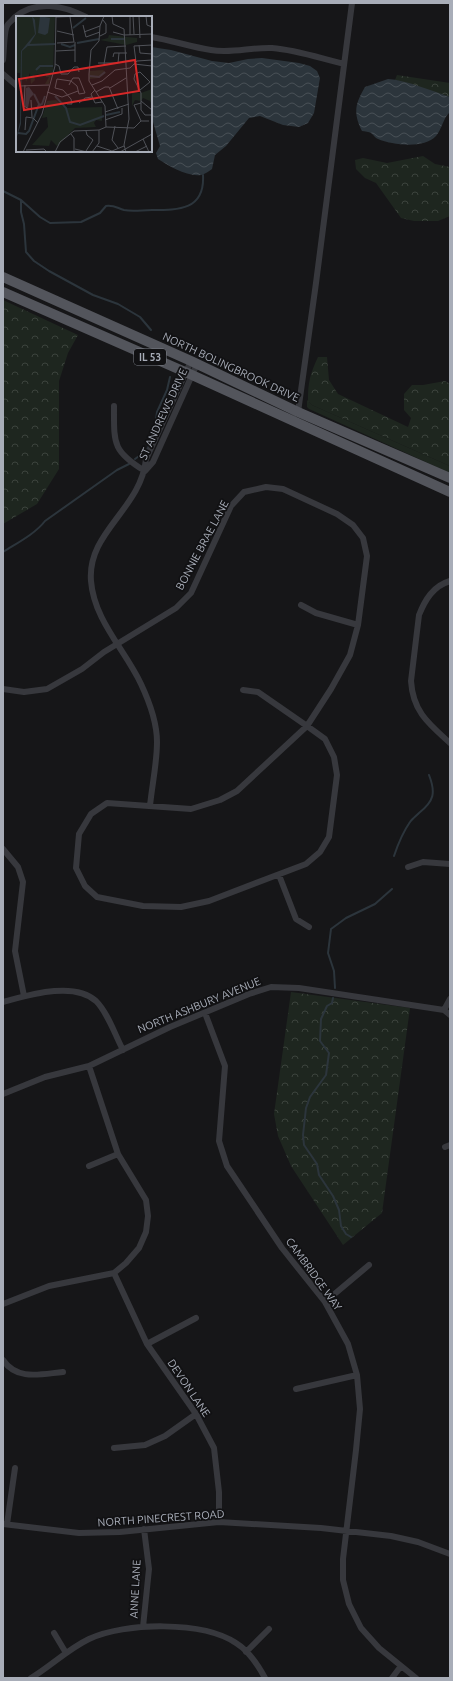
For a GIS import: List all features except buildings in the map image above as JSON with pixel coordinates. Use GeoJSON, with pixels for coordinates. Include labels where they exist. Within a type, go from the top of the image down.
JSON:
{"type":"FeatureCollection","features":[{"type":"Feature","properties":{"kind":"main road","name":"NORTH BOLINGBROOK DRIVE"},"geometry":{"type":"LineString","coordinates":[[3,277],[194,362],[298,412],[450,478]]}},
{"type":"Feature","properties":{"kind":"main road","name":"NORTH BOLINGBROOK DRIVE"},"geometry":{"type":"LineString","coordinates":[[3,292],[450,492]]}},
{"type":"Feature","properties":{"kind":"street"},"geometry":{"type":"LineString","coordinates":[[298,412],[352,3]]}},
{"type":"Feature","properties":{"kind":"street"},"geometry":{"type":"LineString","coordinates":[[16,16],[30,6],[46,4],[62,7],[84,16]]}},
{"type":"Feature","properties":{"kind":"street"},"geometry":{"type":"LineString","coordinates":[[3,60],[7,26],[16,16]]}},
{"type":"Feature","properties":{"kind":"street"},"geometry":{"type":"LineString","coordinates":[[152,37],[168,39],[211,50],[226,52],[256,48],[273,48],[310,54],[344,64]]}},
{"type":"Feature","properties":{"kind":"street"},"geometry":{"type":"LineString","coordinates":[[3,74],[16,85]]}},
{"type":"Feature","properties":{"kind":"street","name":"ST ANDREWS DRIVE"},"geometry":{"type":"LineString","coordinates":[[150,806],[157,742],[152,711],[141,684],[97,608],[92,590],[91,571],[98,544],[130,501],[145,471],[146,459],[194,362]]}},
{"type":"Feature","properties":{"kind":"street"},"geometry":{"type":"LineString","coordinates":[[114,406],[114,429],[117,446],[124,457],[145,471]]}},
{"type":"Feature","properties":{"kind":"street","name":"BONNIE BRAE LANE"},"geometry":{"type":"LineString","coordinates":[[3,689],[24,692],[47,689],[82,669],[104,652],[176,608],[191,593],[231,506],[244,492],[266,487],[283,489],[337,514],[353,525],[364,538],[367,556],[358,625],[350,656],[332,689],[307,726],[237,791],[220,800],[191,809],[107,803],[91,814],[79,834],[76,868],[85,886],[97,897],[143,906],[181,907],[209,901],[306,864],[320,852],[329,837],[337,775],[334,757],[325,739],[307,726],[258,692],[243,690]]}},
{"type":"Feature","properties":{"kind":"street"},"geometry":{"type":"LineString","coordinates":[[450,581],[441,585],[432,592],[422,605],[419,615],[411,681],[412,691],[419,711],[424,719],[450,743]]}},
{"type":"Feature","properties":{"kind":"street"},"geometry":{"type":"LineString","coordinates":[[302,604],[316,613],[358,625]]}},
{"type":"Feature","properties":{"kind":"street"},"geometry":{"type":"LineString","coordinates":[[3,849],[18,867],[23,882],[16,951],[24,996]]}},
{"type":"Feature","properties":{"kind":"street"},"geometry":{"type":"LineString","coordinates":[[408,867],[423,862],[450,864]]}},
{"type":"Feature","properties":{"kind":"street"},"geometry":{"type":"LineString","coordinates":[[279,875],[296,919],[309,927]]}},
{"type":"Feature","properties":{"kind":"street","name":"NORTH ASHBURY AVENUE"},"geometry":{"type":"LineString","coordinates":[[3,1094],[45,1077],[89,1066],[123,1050],[134,1043],[262,989],[279,987],[356,996],[444,1010]]}},
{"type":"Feature","properties":{"kind":"street"},"geometry":{"type":"LineString","coordinates":[[3,1002],[24,996],[68,990],[86,995],[96,1002],[104,1012],[123,1050]]}},
{"type":"Feature","properties":{"kind":"street"},"geometry":{"type":"LineString","coordinates":[[450,999],[444,1010],[450,1015]]}},
{"type":"Feature","properties":{"kind":"street","name":"CAMBRIDGE WAY"},"geometry":{"type":"LineString","coordinates":[[205,1013],[225,1066],[219,1141],[227,1166],[282,1248],[325,1302],[348,1344],[356,1375],[360,1409],[343,1569],[349,1604],[361,1628],[370,1638],[416,1678]]}},
{"type":"Feature","properties":{"kind":"street"},"geometry":{"type":"LineString","coordinates":[[3,1304],[49,1286],[114,1273],[126,1263],[139,1248],[146,1232],[148,1216],[146,1200],[118,1154],[89,1066]]}},
{"type":"Feature","properties":{"kind":"street"},"geometry":{"type":"LineString","coordinates":[[88,1166],[118,1154]]}},
{"type":"Feature","properties":{"kind":"street"},"geometry":{"type":"LineString","coordinates":[[325,1302],[369,1265]]}},
{"type":"Feature","properties":{"kind":"street","name":"DEVON LANE"},"geometry":{"type":"LineString","coordinates":[[114,1273],[147,1344],[196,1414],[214,1448],[220,1492],[219,1522]]}},
{"type":"Feature","properties":{"kind":"street"},"geometry":{"type":"LineString","coordinates":[[147,1344],[196,1318]]}},
{"type":"Feature","properties":{"kind":"street"},"geometry":{"type":"LineString","coordinates":[[3,1360],[7,1366],[26,1375],[63,1372]]}},
{"type":"Feature","properties":{"kind":"street"},"geometry":{"type":"LineString","coordinates":[[296,1389],[356,1375]]}},
{"type":"Feature","properties":{"kind":"street"},"geometry":{"type":"LineString","coordinates":[[114,1448],[145,1445],[165,1436],[196,1414]]}},
{"type":"Feature","properties":{"kind":"street"},"geometry":{"type":"LineString","coordinates":[[5,1524],[15,1468]]}},
{"type":"Feature","properties":{"kind":"street","name":"NORTH PINECREST ROAD"},"geometry":{"type":"LineString","coordinates":[[5,1524],[79,1533],[120,1532],[219,1522],[346,1530],[391,1536],[418,1542],[450,1554]]}},
{"type":"Feature","properties":{"kind":"street","name":"ANNE LANE"},"geometry":{"type":"LineString","coordinates":[[143,1627],[149,1569],[144,1529]]}},
{"type":"Feature","properties":{"kind":"street"},"geometry":{"type":"LineString","coordinates":[[31,1678],[48,1668],[66,1653],[89,1639],[117,1630],[143,1627],[187,1628],[203,1630],[226,1637],[237,1643],[246,1652],[257,1664],[265,1678]]}},
{"type":"Feature","properties":{"kind":"street"},"geometry":{"type":"LineString","coordinates":[[246,1652],[268,1628]]}},
{"type":"Feature","properties":{"kind":"street"},"geometry":{"type":"LineString","coordinates":[[54,1633],[66,1653]]}},
{"type":"Feature","properties":{"kind":"street"},"geometry":{"type":"LineString","coordinates":[[392,1678],[401,1666]]}},
{"type":"Feature","properties":{"kind":"green space"},"geometry":{"type":"Polygon","coordinates":[[[397,75],[450,83],[450,97],[395,80],[397,75]]]}},
{"type":"Feature","properties":{"kind":"green space"},"geometry":{"type":"Polygon","coordinates":[[[423,156],[435,164],[450,167],[450,216],[438,221],[414,221],[401,218],[376,183],[365,178],[356,169],[355,160],[363,158],[387,163],[423,156]]]}},
{"type":"Feature","properties":{"kind":"green space"},"geometry":{"type":"Polygon","coordinates":[[[3,300],[78,335],[68,353],[59,381],[59,469],[37,504],[3,524],[3,300]]]}},
{"type":"Feature","properties":{"kind":"green space"},"geometry":{"type":"Polygon","coordinates":[[[318,357],[327,357],[329,380],[338,394],[408,427],[411,418],[404,410],[404,394],[412,385],[423,385],[445,381],[450,384],[450,466],[312,405],[308,401],[308,388],[311,373],[318,357]]]}},
{"type":"Feature","properties":{"kind":"green space"},"geometry":{"type":"Polygon","coordinates":[[[307,400],[312,405],[450,466],[450,473],[309,409],[307,407],[307,400]]]}},
{"type":"Feature","properties":{"kind":"green space"},"geometry":{"type":"Polygon","coordinates":[[[291,992],[410,1008],[382,1213],[343,1245],[291,1166],[278,1136],[274,1114],[291,992]]]}},
{"type":"Feature","properties":{"kind":"water"},"geometry":{"type":"Polygon","coordinates":[[[152,47],[171,50],[212,61],[229,63],[262,58],[299,63],[310,66],[317,71],[320,78],[314,113],[308,123],[299,127],[283,125],[260,116],[249,118],[226,146],[215,155],[212,169],[201,175],[190,174],[178,170],[158,159],[156,153],[160,146],[152,118],[152,47]]]}},
{"type":"Feature","properties":{"kind":"water"},"geometry":{"type":"Polygon","coordinates":[[[388,79],[411,84],[450,97],[450,112],[436,136],[431,140],[424,143],[408,145],[392,143],[378,139],[371,133],[362,131],[357,119],[356,109],[365,87],[388,79]]]}},
{"type":"Feature","properties":{"kind":"waterway"},"geometry":{"type":"LineString","coordinates":[[3,191],[21,200],[40,217],[50,223],[81,222],[100,213],[106,206],[134,211],[172,209],[188,206],[200,195],[203,175]]}},
{"type":"Feature","properties":{"kind":"waterway"},"geometry":{"type":"LineString","coordinates":[[21,200],[26,252],[34,261],[93,295],[118,304],[140,317],[151,330]]}},
{"type":"Feature","properties":{"kind":"waterway"},"geometry":{"type":"LineString","coordinates":[[135,459],[147,450],[154,435],[157,412],[167,390],[170,377]]}},
{"type":"Feature","properties":{"kind":"waterway"},"geometry":{"type":"LineString","coordinates":[[3,552],[20,542],[41,526],[45,521],[117,470],[129,464]]}},
{"type":"Feature","properties":{"kind":"waterway"},"geometry":{"type":"LineString","coordinates":[[394,856],[407,826],[431,800],[433,792],[429,775]]}},
{"type":"Feature","properties":{"kind":"waterway"},"geometry":{"type":"LineString","coordinates":[[335,988],[334,971],[328,953],[331,929],[346,918],[375,904],[392,889]]}},
{"type":"Feature","properties":{"kind":"waterway"},"geometry":{"type":"LineString","coordinates":[[333,998],[332,1003],[327,1006],[321,1019],[320,1041],[329,1053],[326,1075],[310,1097],[306,1108],[303,1135],[304,1145],[317,1164],[319,1175],[333,1196],[339,1210],[341,1226],[346,1234],[351,1237]]}}]}
